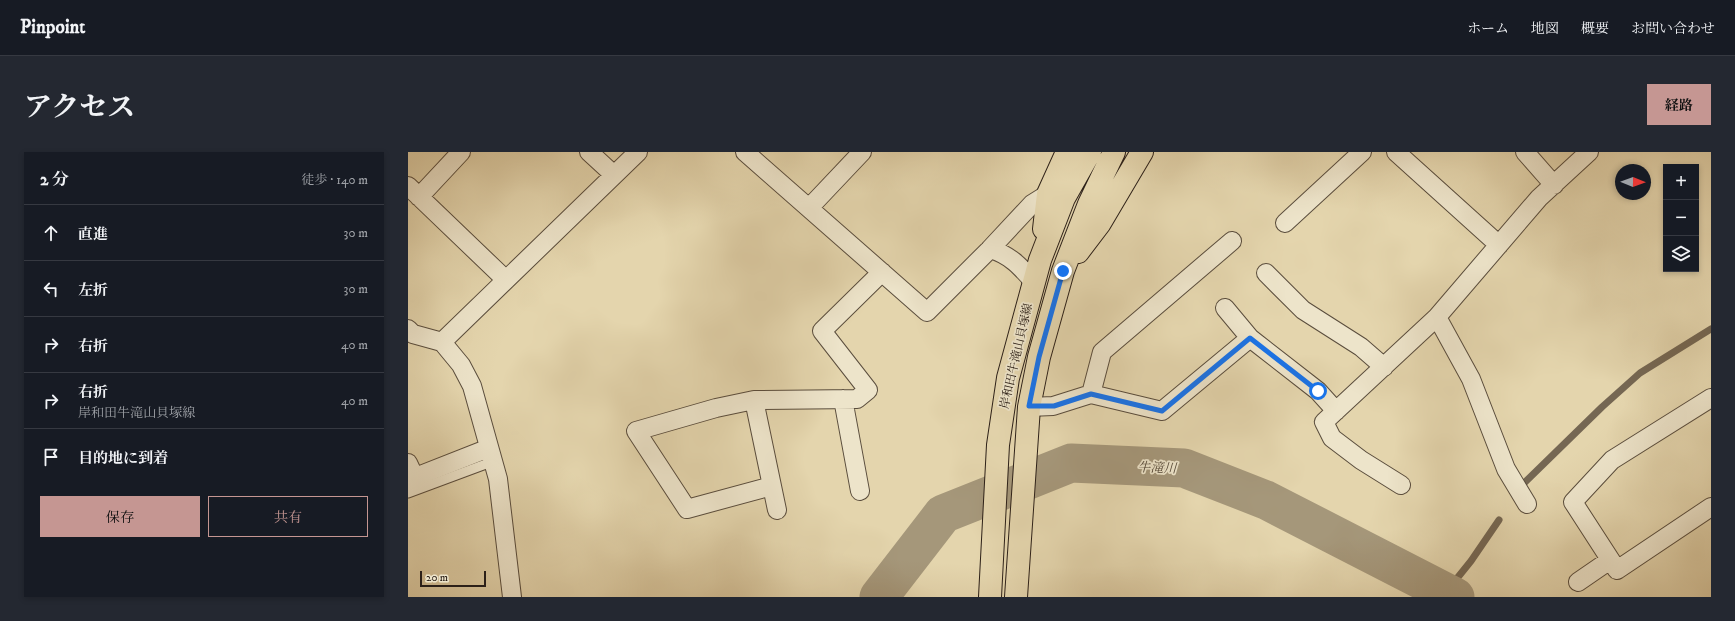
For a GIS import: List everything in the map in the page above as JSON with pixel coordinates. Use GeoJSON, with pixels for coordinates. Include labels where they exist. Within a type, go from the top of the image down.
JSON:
{"type":"FeatureCollection","features":[{"type":"Feature","properties":{"kind":"main road"},"geometry":{"type":"LineString","coordinates":[[1040,260],[1048,194],[1067,152]]}},
{"type":"Feature","properties":{"kind":"main road","name":"岸和田牛滝山貝塚線"},"geometry":{"type":"LineString","coordinates":[[990,597],[998,445],[1008,378],[1033,281],[1040,260],[1064,198],[1090,152]]}},
{"type":"Feature","properties":{"kind":"main road","name":"岸和田牛滝山貝塚線"},"geometry":{"type":"LineString","coordinates":[[1016,597],[1017,556],[1029,406],[1039,357],[1063,271],[1089,204],[1114,152]]}},
{"type":"Feature","properties":{"kind":"main road"},"geometry":{"type":"LineString","coordinates":[[1063,271],[1100,223],[1142,152]]}},
{"type":"Feature","properties":{"kind":"street"},"geometry":{"type":"LineString","coordinates":[[461,152],[413,192],[506,280]]}},
{"type":"Feature","properties":{"kind":"street"},"geometry":{"type":"LineString","coordinates":[[590,152],[614,175]]}},
{"type":"Feature","properties":{"kind":"street"},"geometry":{"type":"LineString","coordinates":[[442,342],[638,152]]}},
{"type":"Feature","properties":{"kind":"street"},"geometry":{"type":"LineString","coordinates":[[745,152],[927,312],[990,249],[1032,204],[1048,194]]}},
{"type":"Feature","properties":{"kind":"street"},"geometry":{"type":"LineString","coordinates":[[809,208],[862,152]]}},
{"type":"Feature","properties":{"kind":"street"},"geometry":{"type":"LineString","coordinates":[[1285,223],[1362,152]]}},
{"type":"Feature","properties":{"kind":"street"},"geometry":{"type":"LineString","coordinates":[[1396,152],[1499,245]]}},
{"type":"Feature","properties":{"kind":"street"},"geometry":{"type":"LineString","coordinates":[[1525,152],[1554,185]]}},
{"type":"Feature","properties":{"kind":"street"},"geometry":{"type":"LineString","coordinates":[[1401,485],[1361,460],[1332,438],[1324,422],[1437,317],[1539,198],[1589,152]]}},
{"type":"Feature","properties":{"kind":"street"},"geometry":{"type":"LineString","coordinates":[[1091,394],[1102,352],[1232,241]]}},
{"type":"Feature","properties":{"kind":"street"},"geometry":{"type":"LineString","coordinates":[[990,249],[1003,253],[1014,260],[1033,281]]}},
{"type":"Feature","properties":{"kind":"street"},"geometry":{"type":"LineString","coordinates":[[772,486],[687,509],[636,431],[716,408],[754,400],[856,399],[868,390],[822,331],[882,272]]}},
{"type":"Feature","properties":{"kind":"street"},"geometry":{"type":"LineString","coordinates":[[1266,273],[1303,310],[1361,348],[1384,367]]}},
{"type":"Feature","properties":{"kind":"street"},"geometry":{"type":"LineString","coordinates":[[1225,308],[1250,338],[1318,391],[1336,411]]}},
{"type":"Feature","properties":{"kind":"street"},"geometry":{"type":"LineString","coordinates":[[1437,317],[1471,379],[1506,469],[1526,504]]}},
{"type":"Feature","properties":{"kind":"street"},"geometry":{"type":"LineString","coordinates":[[408,329],[413,334],[442,342],[461,365],[472,386],[498,479],[512,597]]}},
{"type":"Feature","properties":{"kind":"street"},"geometry":{"type":"LineString","coordinates":[[1029,406],[1054,406],[1091,394],[1162,411],[1250,338]]}},
{"type":"Feature","properties":{"kind":"street"},"geometry":{"type":"LineString","coordinates":[[843,399],[860,491]]}},
{"type":"Feature","properties":{"kind":"street"},"geometry":{"type":"LineString","coordinates":[[754,400],[777,510]]}},
{"type":"Feature","properties":{"kind":"street"},"geometry":{"type":"LineString","coordinates":[[1709,404],[1612,460],[1573,502],[1617,570],[1711,506]]}},
{"type":"Feature","properties":{"kind":"street"},"geometry":{"type":"LineString","coordinates":[[410,478],[492,455]]}},
{"type":"Feature","properties":{"kind":"street"},"geometry":{"type":"LineString","coordinates":[[1578,582],[1610,560]]}},
{"type":"Feature","properties":{"kind":"waterway"},"geometry":{"type":"LineString","coordinates":[[1521,486],[1602,407],[1640,373],[1711,329]]}},
{"type":"Feature","properties":{"kind":"waterway","name":"牛滝川"},"geometry":{"type":"LineString","coordinates":[[879,597],[943,514],[1071,463],[1184,468],[1266,500],[1455,597]]}},
{"type":"Feature","properties":{"kind":"waterway"},"geometry":{"type":"LineString","coordinates":[[1446,592],[1471,561],[1499,520]]}},
{"type":"Feature","properties":{"kind":"route"},"geometry":{"type":"LineString","coordinates":[[1063,271],[1039,357],[1029,406],[1054,406],[1091,394],[1162,411],[1250,338],[1318,391]]}}]}
